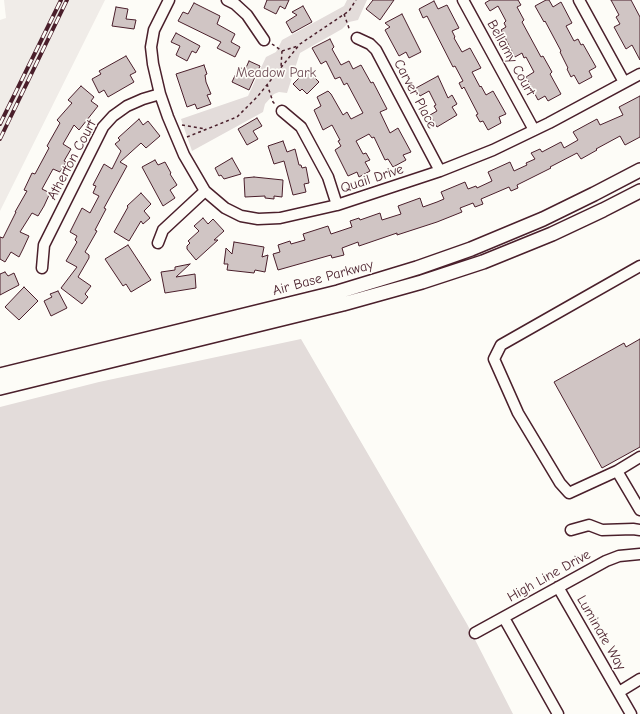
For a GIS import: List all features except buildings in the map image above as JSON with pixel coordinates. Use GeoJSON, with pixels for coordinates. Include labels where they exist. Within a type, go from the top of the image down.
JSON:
{"type":"FeatureCollection","features":[{"type":"Feature","properties":{"kind":"main road","name":"Air Base Parkway"},"geometry":{"type":"LineString","coordinates":[[0,375],[338,292],[418,268],[471,249],[543,219],[640,170]]}},
{"type":"Feature","properties":{"kind":"main road","name":"Air Base Parkway"},"geometry":{"type":"LineString","coordinates":[[0,388],[342,304],[422,282],[483,262],[552,234],[640,191]]}},
{"type":"Feature","properties":{"kind":"street","name":"Quail Drive"},"geometry":{"type":"LineString","coordinates":[[169,0],[154,30],[151,47],[153,64],[160,94],[168,117],[184,156],[205,191],[225,208],[241,216],[258,219],[280,218],[337,205],[440,171],[493,150],[640,74]]}},
{"type":"Feature","properties":{"kind":"street"},"geometry":{"type":"LineString","coordinates":[[227,0],[235,4],[247,15],[264,40]]}},
{"type":"Feature","properties":{"kind":"street","name":"Bellamy Court"},"geometry":{"type":"LineString","coordinates":[[463,0],[534,130]]}},
{"type":"Feature","properties":{"kind":"street"},"geometry":{"type":"LineString","coordinates":[[579,0],[624,82]]}},
{"type":"Feature","properties":{"kind":"street","name":"Carver Place"},"geometry":{"type":"LineString","coordinates":[[358,38],[370,44],[376,50],[440,171]]}},
{"type":"Feature","properties":{"kind":"street","name":"Atherton Court"},"geometry":{"type":"LineString","coordinates":[[42,268],[44,245],[103,127],[113,116],[127,106],[160,94]]}},
{"type":"Feature","properties":{"kind":"street"},"geometry":{"type":"LineString","coordinates":[[282,111],[301,127],[328,177],[337,205]]}},
{"type":"Feature","properties":{"kind":"street"},"geometry":{"type":"LineString","coordinates":[[158,243],[163,230],[205,191]]}},
{"type":"Feature","properties":{"kind":"street"},"geometry":{"type":"LineString","coordinates":[[640,266],[501,345],[494,359],[518,413],[560,483],[569,492],[617,471],[640,457]]}},
{"type":"Feature","properties":{"kind":"street"},"geometry":{"type":"LineString","coordinates":[[617,471],[640,510]]}},
{"type":"Feature","properties":{"kind":"street"},"geometry":{"type":"LineString","coordinates":[[570,530],[589,525],[602,530],[640,530]]}},
{"type":"Feature","properties":{"kind":"street","name":"High Line Drive"},"geometry":{"type":"LineString","coordinates":[[475,634],[606,561],[619,556],[640,554]]}},
{"type":"Feature","properties":{"kind":"street","name":"Luminate Way"},"geometry":{"type":"LineString","coordinates":[[558,587],[631,714]]}},
{"type":"Feature","properties":{"kind":"street"},"geometry":{"type":"LineString","coordinates":[[504,618],[558,714]]}},
{"type":"Feature","properties":{"kind":"street"},"geometry":{"type":"LineString","coordinates":[[619,692],[640,679]]}},
{"type":"Feature","properties":{"kind":"path"},"geometry":{"type":"LineString","coordinates":[[186,137],[237,117],[280,69],[298,46],[349,11],[356,0]]}},
{"type":"Feature","properties":{"kind":"path"},"geometry":{"type":"LineString","coordinates":[[344,14],[349,30],[358,38]]}},
{"type":"Feature","properties":{"kind":"path"},"geometry":{"type":"LineString","coordinates":[[264,40],[282,51],[298,46]]}},
{"type":"Feature","properties":{"kind":"path"},"geometry":{"type":"LineString","coordinates":[[280,69],[282,51]]}},
{"type":"Feature","properties":{"kind":"path"},"geometry":{"type":"LineString","coordinates":[[267,84],[273,102],[282,111]]}},
{"type":"Feature","properties":{"kind":"path"},"geometry":{"type":"LineString","coordinates":[[182,125],[208,129]]}},
{"type":"Feature","properties":{"kind":"shaded area"},"geometry":{"type":"Polygon","coordinates":[[[4,0],[105,0],[0,211],[0,20],[6,18],[4,0]]]}},
{"type":"Feature","properties":{"kind":"green space","name":"Meadow Park"},"geometry":{"type":"Polygon","coordinates":[[[347,0],[367,0],[358,20],[349,22],[342,29],[300,53],[287,93],[279,92],[274,94],[265,104],[263,112],[192,151],[181,119],[248,96],[266,57],[276,52],[282,40],[344,6],[347,0]]]}},
{"type":"Feature","properties":{"kind":"green space"},"geometry":{"type":"Polygon","coordinates":[[[301,339],[467,624],[513,714],[0,714],[0,407],[99,382],[301,339]]]}},
{"type":"Feature","properties":{"kind":"railway"},"geometry":{"type":"LineString","coordinates":[[0,124],[61,0]]}},
{"type":"Feature","properties":{"kind":"railway"},"geometry":{"type":"LineString","coordinates":[[0,139],[67,0]]}}]}
